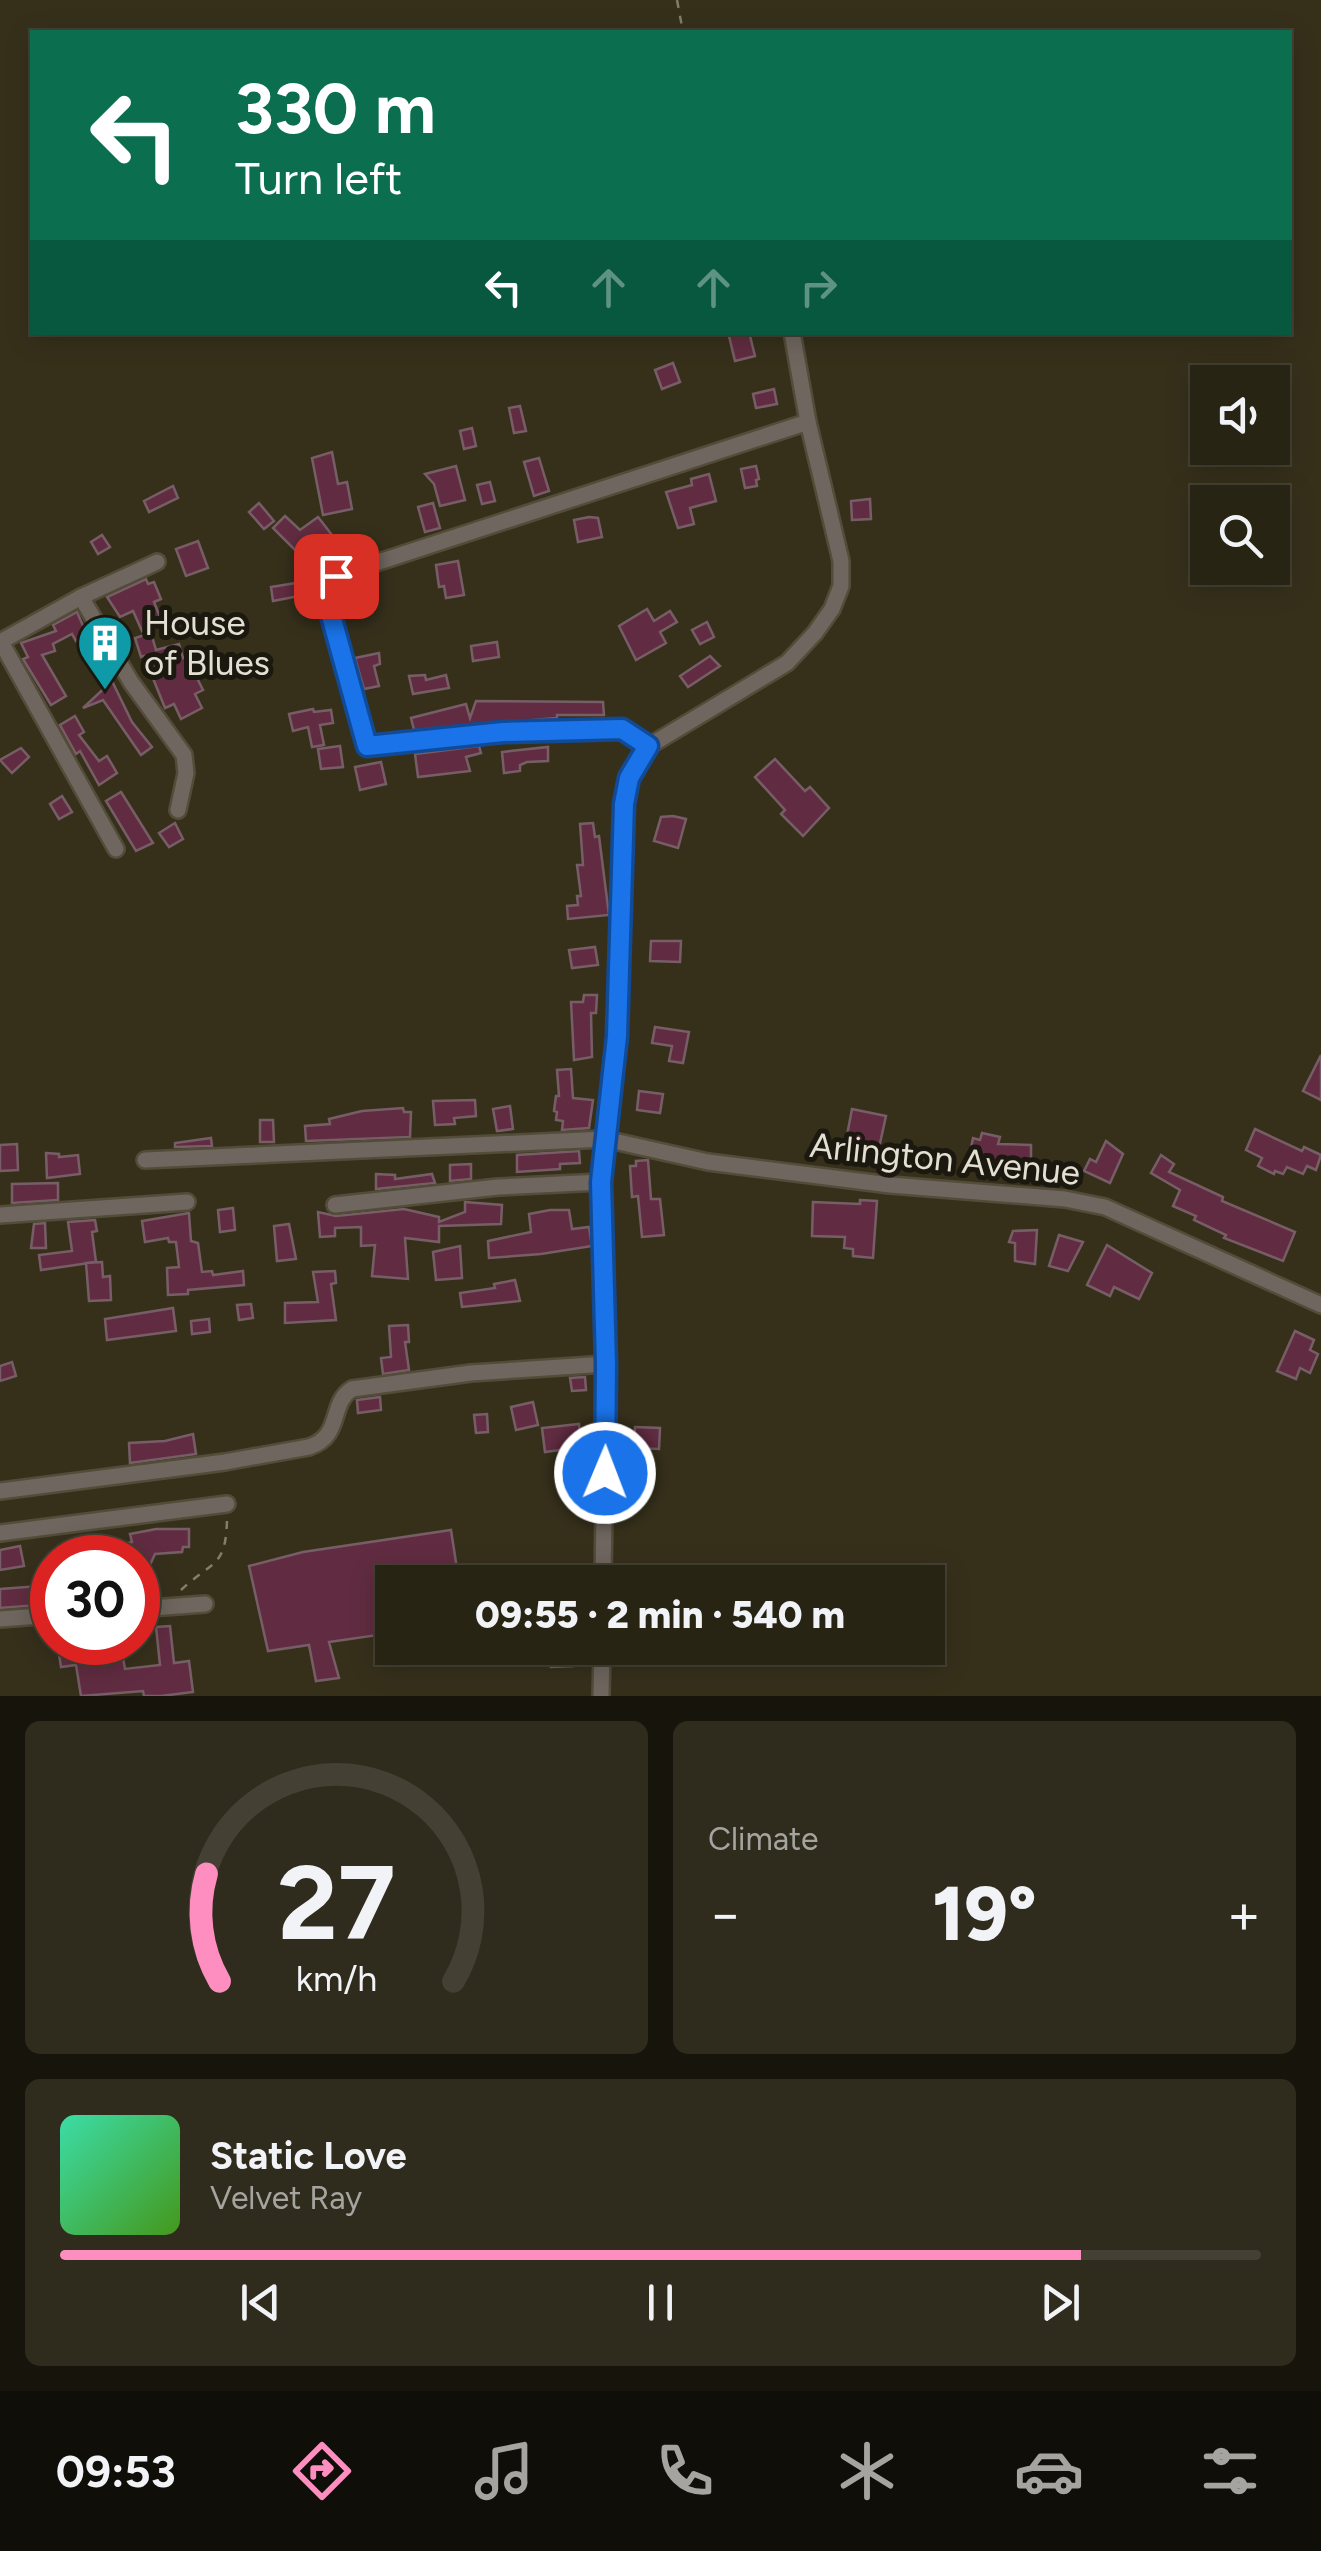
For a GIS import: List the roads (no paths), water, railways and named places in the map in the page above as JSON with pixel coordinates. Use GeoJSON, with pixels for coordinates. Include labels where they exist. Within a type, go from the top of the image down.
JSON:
{"type":"FeatureCollection","features":[{"type":"Feature","properties":{"kind":"street"},"geometry":{"type":"LineString","coordinates":[[603,1565],[606,1364],[601,1182],[617,1036],[624,804],[629,778],[648,746],[787,663],[832,609],[841,586],[841,561],[808,422],[793,335]]}},
{"type":"Feature","properties":{"kind":"street"},"geometry":{"type":"LineString","coordinates":[[648,746],[622,729],[503,732],[367,746],[324,590],[326,585],[336,576],[808,422]]}},
{"type":"Feature","properties":{"kind":"street"},"geometry":{"type":"LineString","coordinates":[[116,849],[0,642],[156,562]]}},
{"type":"Feature","properties":{"kind":"street"},"geometry":{"type":"LineString","coordinates":[[82,598],[132,682],[184,755],[186,773],[178,810]]}},
{"type":"Feature","properties":{"kind":"street","name":"Arlington Avenue"},"geometry":{"type":"LineString","coordinates":[[146,1160],[605,1139],[726,1164],[890,1185],[1065,1199],[1105,1207],[1321,1305]]}},
{"type":"Feature","properties":{"kind":"street"},"geometry":{"type":"LineString","coordinates":[[335,1206],[498,1188],[601,1182]]}},
{"type":"Feature","properties":{"kind":"street"},"geometry":{"type":"LineString","coordinates":[[0,1215],[187,1202]]}},
{"type":"Feature","properties":{"kind":"street"},"geometry":{"type":"LineString","coordinates":[[0,1491],[309,1448],[321,1444],[330,1434],[345,1393],[352,1389],[471,1373],[606,1364]]}},
{"type":"Feature","properties":{"kind":"street"},"geometry":{"type":"LineString","coordinates":[[0,1533],[228,1504]]}},
{"type":"Feature","properties":{"kind":"street"},"geometry":{"type":"LineString","coordinates":[[160,1607],[204,1604]]}},
{"type":"Feature","properties":{"kind":"street"},"geometry":{"type":"LineString","coordinates":[[0,1619],[30,1617]]}},
{"type":"Feature","properties":{"kind":"street"},"geometry":{"type":"LineString","coordinates":[[601,1696],[602,1665]]}},
{"type":"Feature","properties":{"kind":"place","name":"House of Blues"},"geometry":{"type":"Point","coordinates":[105,692]}}]}
